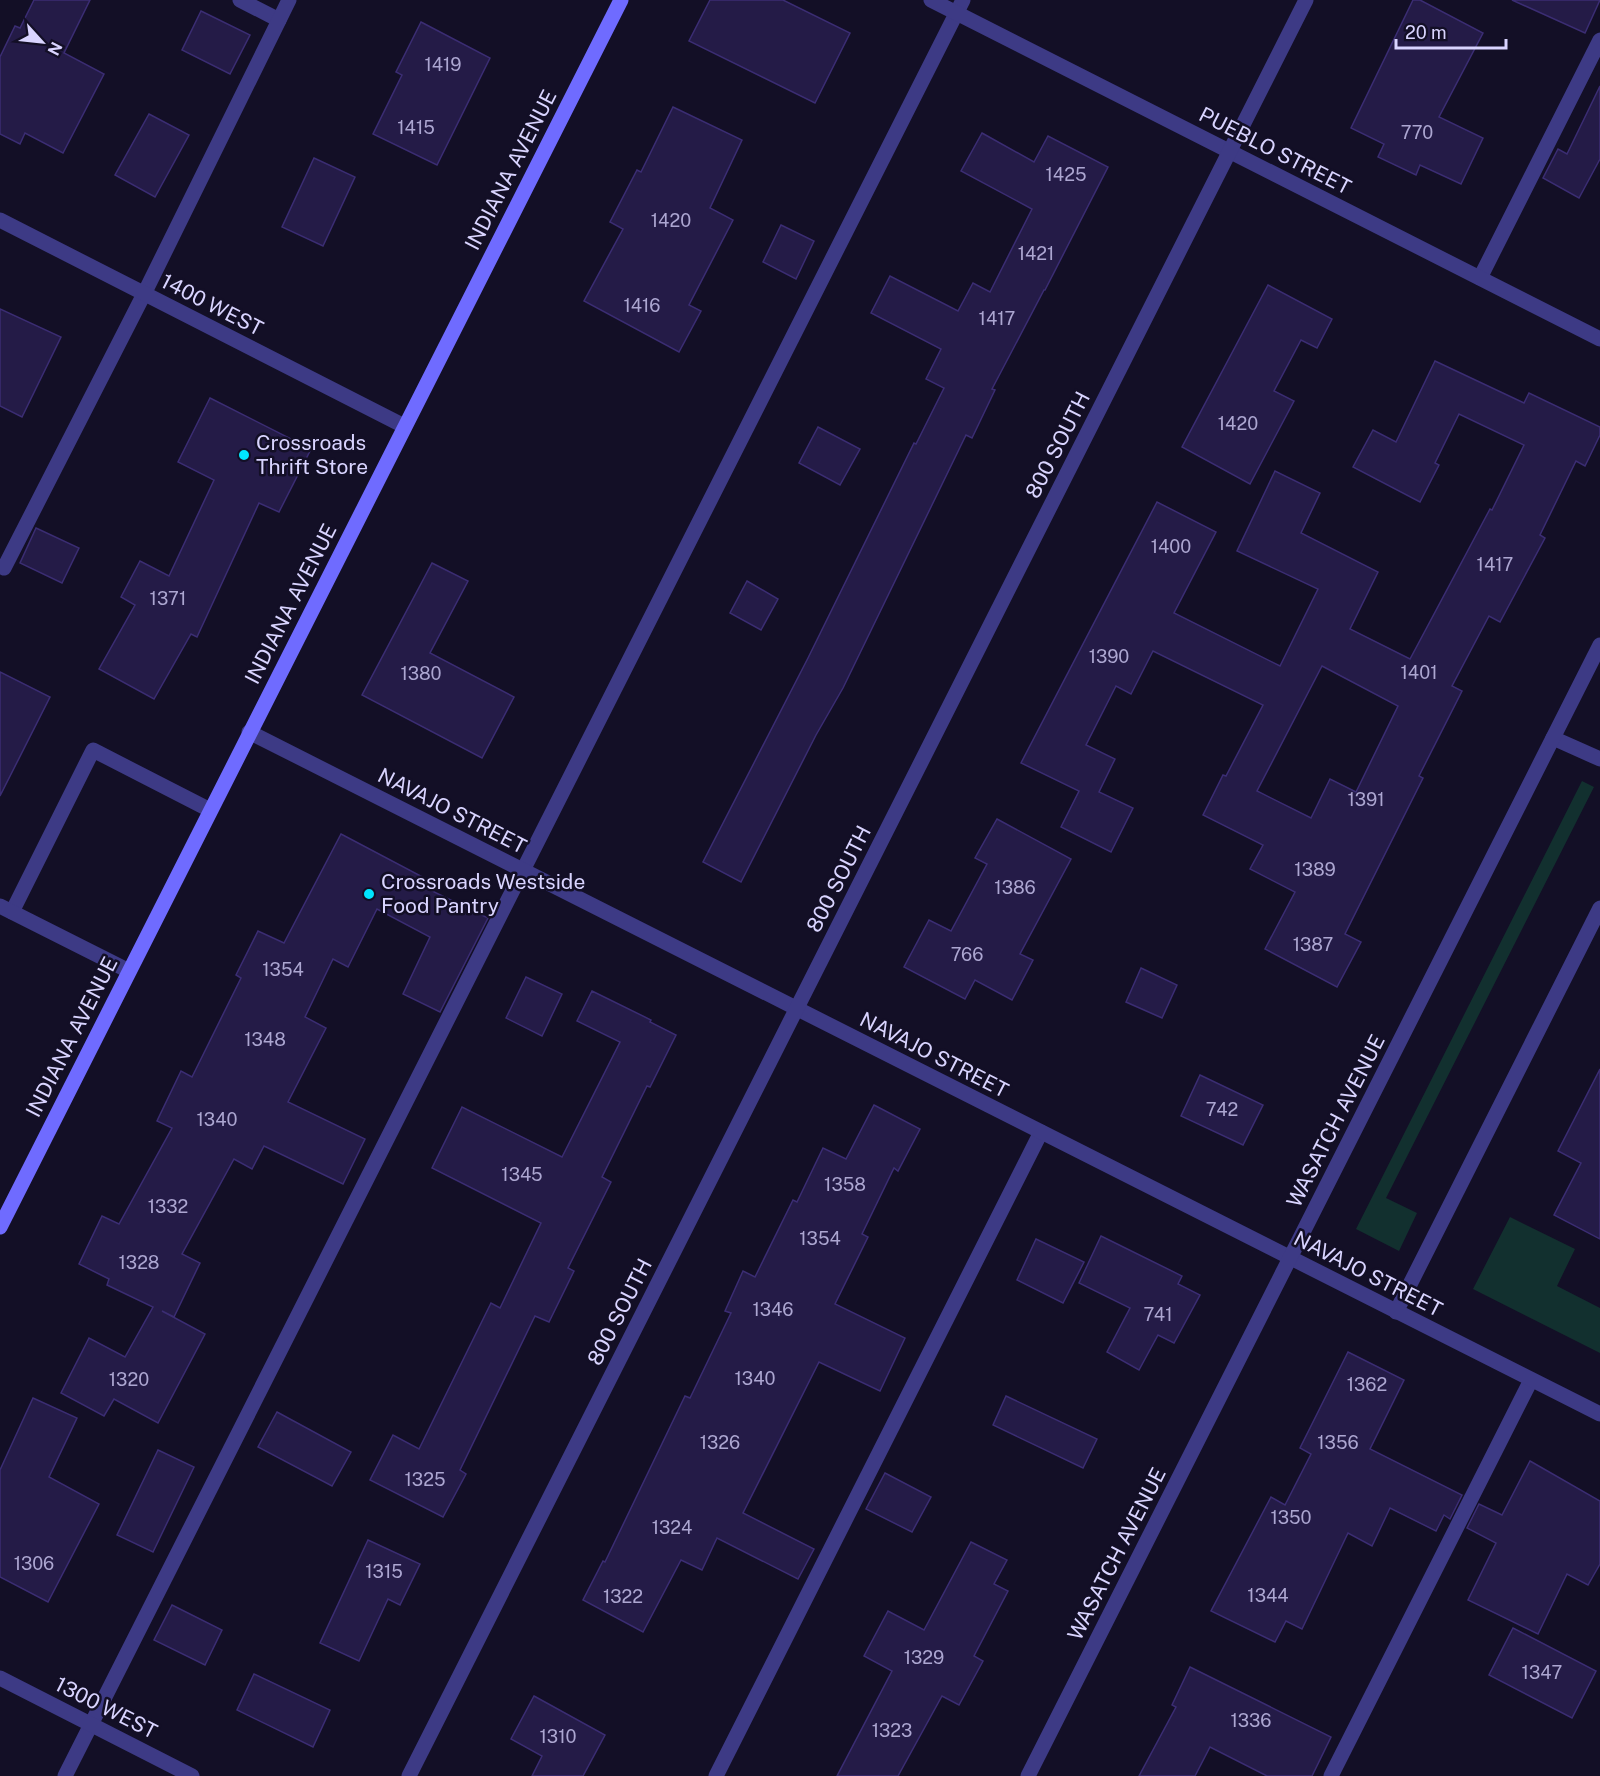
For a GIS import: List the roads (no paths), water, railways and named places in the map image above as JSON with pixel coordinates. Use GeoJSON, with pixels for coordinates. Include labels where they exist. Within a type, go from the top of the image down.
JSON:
{"type":"FeatureCollection","features":[{"type":"Feature","properties":{"kind":"street"},"geometry":{"type":"LineString","coordinates":[[240,0],[279,20]]}},
{"type":"Feature","properties":{"kind":"street"},"geometry":{"type":"LineString","coordinates":[[4,568],[144,294],[289,0]]}},
{"type":"Feature","properties":{"kind":"street","name":"INDIANA AVENUE"},"geometry":{"type":"LineString","coordinates":[[0,1227],[621,0]]}},
{"type":"Feature","properties":{"kind":"street","name":"PUEBLO STREET"},"geometry":{"type":"LineString","coordinates":[[932,0],[960,6],[1230,151],[1600,339]]}},
{"type":"Feature","properties":{"kind":"street","name":"800 SOUTH"},"geometry":{"type":"LineString","coordinates":[[409,1776],[1306,0]]}},
{"type":"Feature","properties":{"kind":"street"},"geometry":{"type":"LineString","coordinates":[[65,1776],[960,6]]}},
{"type":"Feature","properties":{"kind":"street"},"geometry":{"type":"LineString","coordinates":[[1480,278],[1600,40]]}},
{"type":"Feature","properties":{"kind":"street","name":"1400 WEST"},"geometry":{"type":"LineString","coordinates":[[0,220],[404,426]]}},
{"type":"Feature","properties":{"kind":"street","name":"WASATCH AVENUE"},"geometry":{"type":"LineString","coordinates":[[1028,1776],[1600,645]]}},
{"type":"Feature","properties":{"kind":"street","name":"NAVAJO STREET"},"geometry":{"type":"LineString","coordinates":[[249,732],[1600,1414]]}},
{"type":"Feature","properties":{"kind":"street"},"geometry":{"type":"LineString","coordinates":[[1553,738],[1600,759]]}},
{"type":"Feature","properties":{"kind":"street"},"geometry":{"type":"LineString","coordinates":[[129,971],[6,909],[93,750],[210,810]]}},
{"type":"Feature","properties":{"kind":"street"},"geometry":{"type":"LineString","coordinates":[[1396,1311],[1600,908]]}},
{"type":"Feature","properties":{"kind":"street"},"geometry":{"type":"LineString","coordinates":[[716,1776],[1041,1132]]}},
{"type":"Feature","properties":{"kind":"street"},"geometry":{"type":"LineString","coordinates":[[1332,1776],[1531,1380]]}},
{"type":"Feature","properties":{"kind":"street","name":"1300 WEST"},"geometry":{"type":"LineString","coordinates":[[0,1678],[192,1776]]}},
{"type":"Feature","properties":{"kind":"place","name":"Crossroads Thrift Store"},"geometry":{"type":"Point","coordinates":[244,455]}},
{"type":"Feature","properties":{"kind":"place","name":"Crossroads Westside Food Pantry"},"geometry":{"type":"Point","coordinates":[369,894]}}]}
